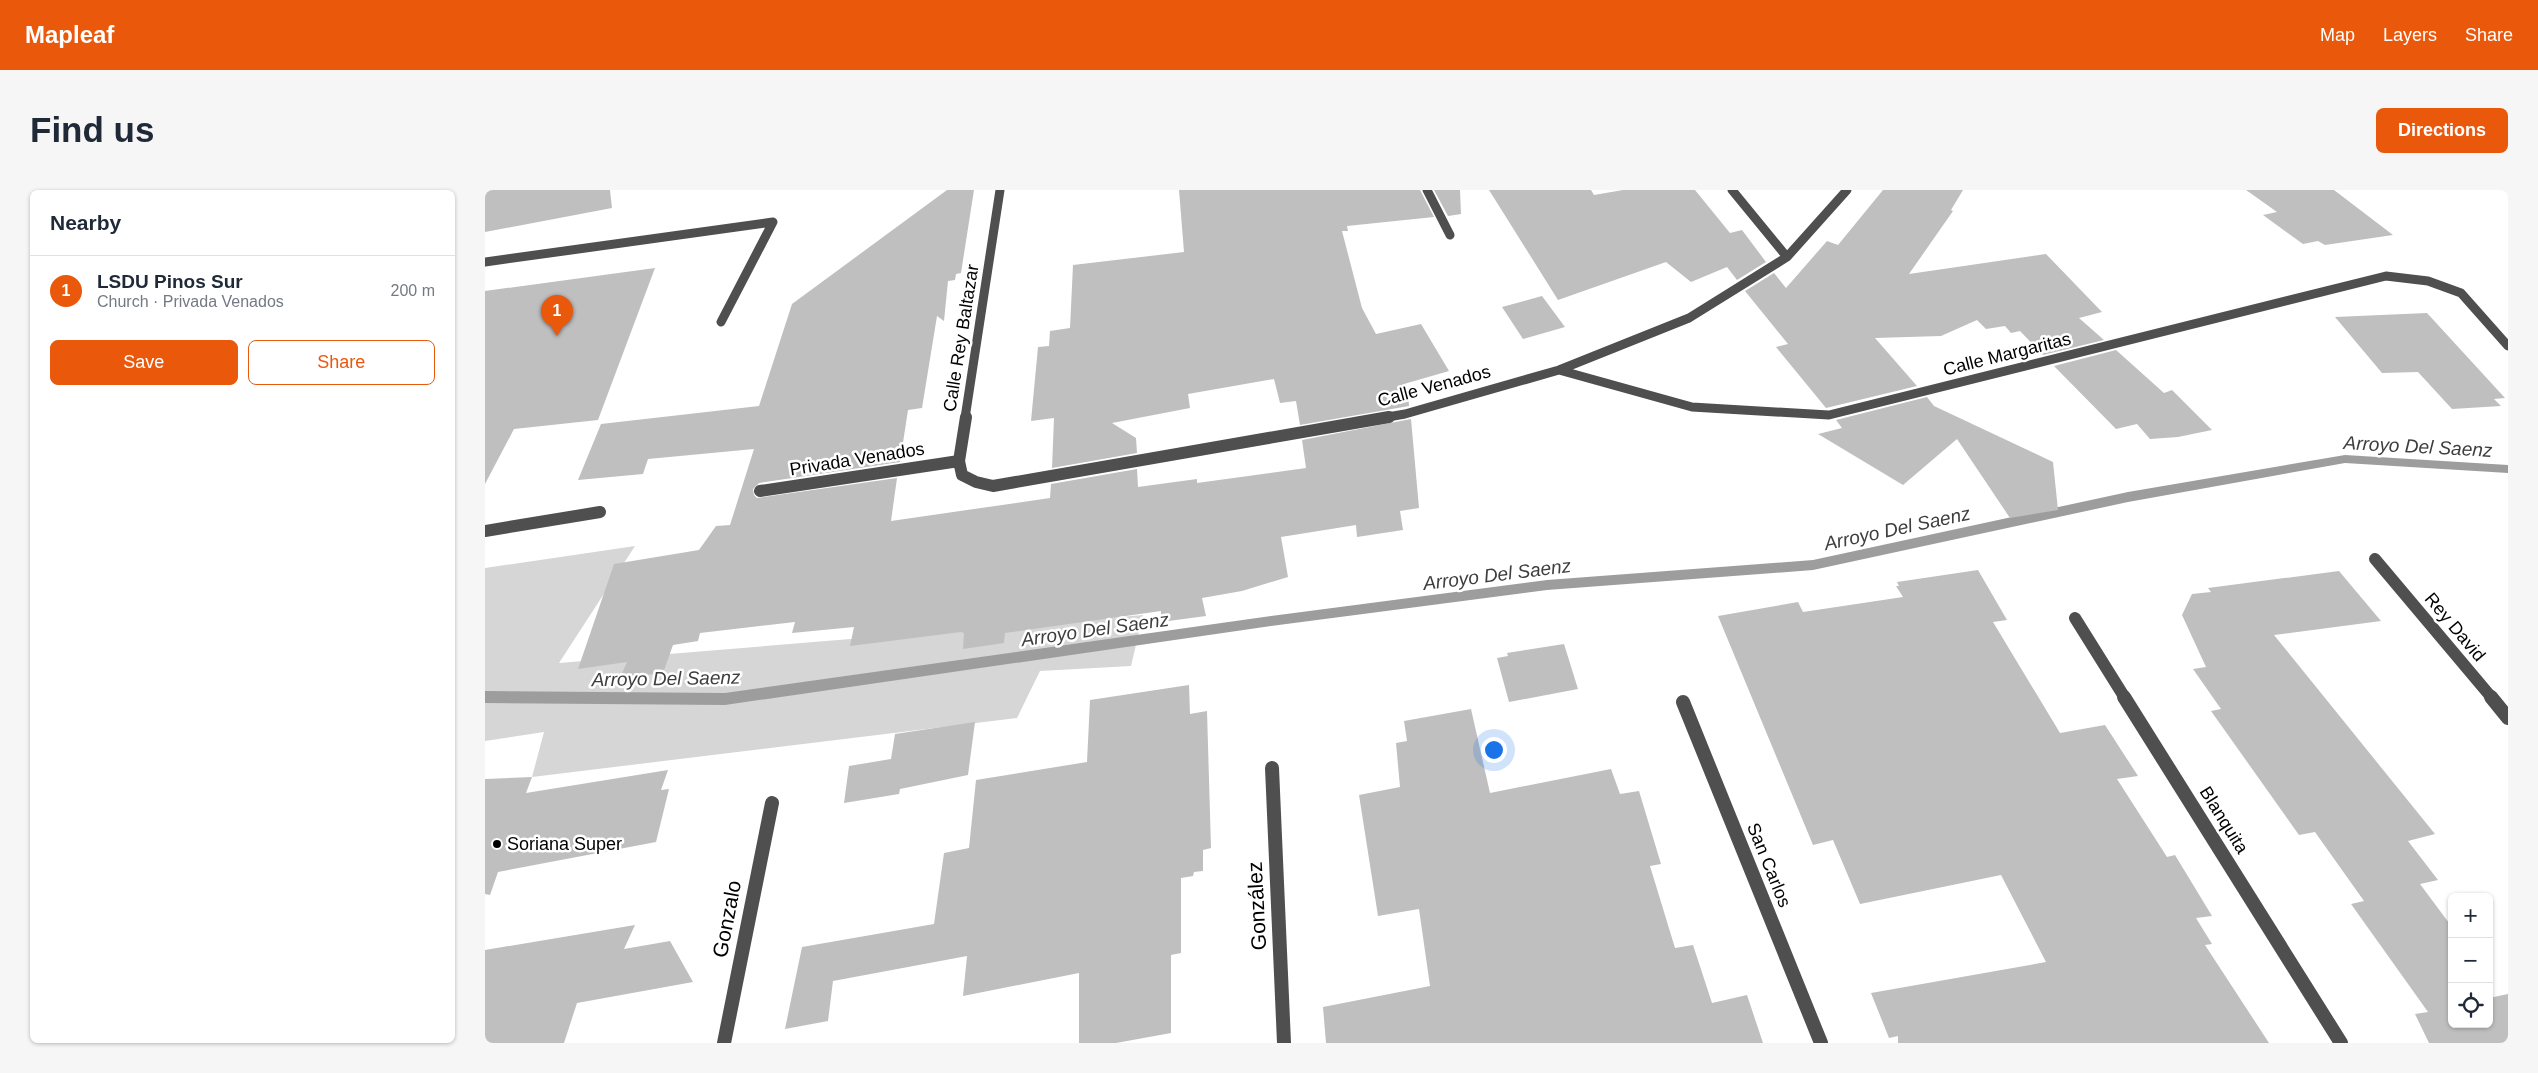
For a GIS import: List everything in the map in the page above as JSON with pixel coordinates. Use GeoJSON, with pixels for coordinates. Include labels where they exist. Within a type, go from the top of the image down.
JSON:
{"type":"FeatureCollection","features":[{"type":"Feature","properties":{"kind":"street","name":"Calle Rey Baltazar"},"geometry":{"type":"LineString","coordinates":[[959,461],[1000,190]]}},
{"type":"Feature","properties":{"kind":"street"},"geometry":{"type":"LineString","coordinates":[[1427,190],[1450,234]]}},
{"type":"Feature","properties":{"kind":"street"},"geometry":{"type":"LineString","coordinates":[[1732,190],[1787,257]]}},
{"type":"Feature","properties":{"kind":"street","name":"Calle Venados"},"geometry":{"type":"LineString","coordinates":[[959,461],[962,475],[976,482],[993,486],[1405,414],[1559,370],[1689,318],[1787,257],[1847,190]]}},
{"type":"Feature","properties":{"kind":"street"},"geometry":{"type":"LineString","coordinates":[[485,262],[773,222],[721,322]]}},
{"type":"Feature","properties":{"kind":"street","name":"Calle Margaritas"},"geometry":{"type":"LineString","coordinates":[[1559,370],[1692,407],[1829,415],[2386,276],[2428,281],[2461,293],[2508,346]]}},
{"type":"Feature","properties":{"kind":"street","name":"Privada Venados"},"geometry":{"type":"LineString","coordinates":[[760,491],[959,461]]}},
{"type":"Feature","properties":{"kind":"street"},"geometry":{"type":"LineString","coordinates":[[485,531],[601,512]]}},
{"type":"Feature","properties":{"kind":"street","name":"Rey David"},"geometry":{"type":"LineString","coordinates":[[2375,559],[2508,718]]}},
{"type":"Feature","properties":{"kind":"street","name":"Blanquita"},"geometry":{"type":"LineString","coordinates":[[2075,618],[2341,1043]]}},
{"type":"Feature","properties":{"kind":"street","name":"San Carlos"},"geometry":{"type":"LineString","coordinates":[[1683,702],[1821,1043]]}},
{"type":"Feature","properties":{"kind":"street","name":"González"},"geometry":{"type":"LineString","coordinates":[[1272,768],[1284,1043]]}},
{"type":"Feature","properties":{"kind":"street","name":"Gonzalo"},"geometry":{"type":"LineString","coordinates":[[724,1043],[772,803]]}},
{"type":"Feature","properties":{"kind":"shaded area"},"geometry":{"type":"Polygon","coordinates":[[[635,546],[559,663],[1143,615],[1131,666],[1040,671],[1017,718],[532,777],[544,732],[485,741],[485,568],[635,546]]]}},
{"type":"Feature","properties":{"kind":"building"},"geometry":{"type":"Polygon","coordinates":[[[485,190],[610,190],[612,208],[485,232],[485,190]]]}},
{"type":"Feature","properties":{"kind":"building"},"geometry":{"type":"Polygon","coordinates":[[[947,190],[974,190],[961,273],[956,274],[955,280],[948,281],[944,321],[937,316],[922,408],[908,410],[900,462],[759,483],[753,489],[754,495],[757,498],[897,478],[891,521],[1050,498],[1051,484],[1137,469],[1138,487],[1197,479],[1197,483],[1306,468],[1302,440],[1411,419],[1419,508],[1400,511],[1403,530],[1357,537],[1356,525],[1281,537],[1288,577],[1242,591],[1202,598],[1206,616],[1161,622],[1161,611],[1005,633],[1004,643],[963,649],[964,633],[961,632],[850,646],[854,627],[792,633],[795,622],[700,633],[698,641],[673,645],[663,673],[620,678],[627,662],[578,669],[614,564],[699,550],[716,526],[730,525],[754,449],[648,459],[643,474],[578,480],[601,424],[759,406],[792,304],[947,190]]]}},
{"type":"Feature","properties":{"kind":"building"},"geometry":{"type":"Polygon","coordinates":[[[1179,190],[1420,190],[1434,217],[1347,226],[1348,231],[1342,231],[1362,308],[1376,334],[1421,324],[1449,371],[1404,384],[1408,391],[1409,406],[1300,425],[1296,401],[1280,403],[1274,379],[1188,394],[1190,408],[1112,423],[1136,438],[1137,453],[1052,468],[1054,418],[1031,421],[1038,347],[1049,346],[1050,331],[1070,328],[1073,265],[1184,252],[1179,190]]]}},
{"type":"Feature","properties":{"kind":"building"},"geometry":{"type":"Polygon","coordinates":[[[1434,190],[1460,190],[1461,214],[1448,216],[1434,190]]]}},
{"type":"Feature","properties":{"kind":"building"},"geometry":{"type":"Polygon","coordinates":[[[1489,190],[1591,190],[1594,195],[1623,190],[1695,190],[1730,233],[1742,230],[1766,262],[1737,280],[1727,267],[1691,282],[1666,262],[1558,300],[1489,190]]]}},
{"type":"Feature","properties":{"kind":"building"},"geometry":{"type":"Polygon","coordinates":[[[1883,190],[1963,190],[1951,210],[1953,211],[1909,274],[2046,254],[2102,312],[2079,318],[2104,340],[2043,355],[2020,331],[2011,333],[2005,326],[1986,329],[1977,320],[1941,336],[1875,338],[1917,386],[1826,408],[1776,347],[1788,344],[1745,291],[1774,273],[1786,288],[1827,241],[1838,245],[1883,190]]]}},
{"type":"Feature","properties":{"kind":"building"},"geometry":{"type":"Polygon","coordinates":[[[2246,190],[2334,190],[2393,235],[2325,245],[2318,241],[2303,244],[2263,215],[2277,212],[2246,190]]]}},
{"type":"Feature","properties":{"kind":"building"},"geometry":{"type":"Polygon","coordinates":[[[655,268],[598,420],[514,429],[485,484],[485,291],[655,268]]]}},
{"type":"Feature","properties":{"kind":"building"},"geometry":{"type":"Polygon","coordinates":[[[1542,296],[1565,327],[1523,339],[1502,307],[1542,296]]]}},
{"type":"Feature","properties":{"kind":"building"},"geometry":{"type":"Polygon","coordinates":[[[2427,313],[2505,398],[2494,399],[2501,406],[2452,409],[2418,372],[2382,373],[2335,317],[2427,313]]]}},
{"type":"Feature","properties":{"kind":"building"},"geometry":{"type":"Polygon","coordinates":[[[2116,350],[2164,393],[2172,390],[2212,430],[2178,437],[2150,439],[2137,424],[2116,429],[2054,366],[2116,350]]]}},
{"type":"Feature","properties":{"kind":"building"},"geometry":{"type":"Polygon","coordinates":[[[1927,397],[1934,406],[2053,462],[2058,510],[2010,518],[1957,439],[1903,485],[1818,434],[1842,428],[1836,420],[1927,397]]]}},
{"type":"Feature","properties":{"kind":"building"},"geometry":{"type":"Polygon","coordinates":[[[1978,570],[2007,620],[1993,622],[2060,733],[2105,725],[2138,776],[2117,779],[2167,857],[2175,855],[2212,916],[2196,918],[2212,944],[2205,945],[2269,1043],[1898,1043],[1898,1036],[1889,1038],[1871,993],[2046,962],[2001,875],[1860,904],[1833,840],[1813,845],[1718,616],[1798,602],[1803,612],[1903,597],[1896,586],[1899,586],[1897,582],[1978,570]]]}},
{"type":"Feature","properties":{"kind":"building"},"geometry":{"type":"Polygon","coordinates":[[[2339,571],[2381,621],[2274,635],[2435,834],[2408,841],[2438,880],[2420,884],[2448,922],[2448,1028],[2493,1028],[2493,997],[2508,994],[2508,1043],[2429,1043],[2415,1014],[2428,1012],[2351,904],[2364,901],[2315,832],[2299,835],[2211,711],[2221,709],[2193,669],[2206,667],[2182,615],[2192,594],[2211,592],[2208,588],[2339,571]]]}},
{"type":"Feature","properties":{"kind":"building"},"geometry":{"type":"Polygon","coordinates":[[[1564,644],[1578,689],[1509,702],[1497,658],[1508,656],[1507,653],[1564,644]]]}},
{"type":"Feature","properties":{"kind":"building"},"geometry":{"type":"Polygon","coordinates":[[[1189,685],[1190,714],[1207,711],[1211,848],[1203,850],[1203,871],[1194,872],[1193,876],[1181,878],[1181,953],[1171,955],[1171,1033],[1116,1043],[1079,1043],[1079,973],[963,996],[967,956],[833,981],[828,1021],[785,1029],[802,947],[934,924],[944,853],[969,848],[976,780],[1087,762],[1090,700],[1189,685]]]}},
{"type":"Feature","properties":{"kind":"building"},"geometry":{"type":"Polygon","coordinates":[[[1471,709],[1490,793],[1611,769],[1620,794],[1639,791],[1661,864],[1650,866],[1675,948],[1693,945],[1712,1003],[1747,995],[1763,1043],[1326,1043],[1323,1007],[1430,986],[1419,909],[1378,916],[1359,795],[1400,787],[1396,743],[1407,741],[1404,721],[1471,709]]]}},
{"type":"Feature","properties":{"kind":"building"},"geometry":{"type":"Polygon","coordinates":[[[975,722],[968,775],[900,789],[899,794],[844,803],[849,766],[891,759],[895,734],[975,722]]]}},
{"type":"Feature","properties":{"kind":"building"},"geometry":{"type":"Polygon","coordinates":[[[668,770],[661,790],[669,789],[656,842],[498,872],[490,895],[485,894],[485,779],[532,777],[526,793],[668,770]]]}},
{"type":"Feature","properties":{"kind":"building"},"geometry":{"type":"Polygon","coordinates":[[[635,925],[624,949],[670,941],[693,982],[577,1003],[564,1043],[485,1043],[485,950],[635,925]]]}},
{"type":"Feature","properties":{"kind":"waterway","name":"Arroyo Del Saenz"},"geometry":{"type":"LineString","coordinates":[[485,697],[725,699],[1271,621],[1547,585],[1813,565],[2128,497],[2345,459],[2508,469]]}},
{"type":"Feature","properties":{"kind":"place","name":"LSDU Pinos Sur"},"geometry":{"type":"Point","coordinates":[557,336]}},
{"type":"Feature","properties":{"kind":"place","name":"Soriana Super"},"geometry":{"type":"Point","coordinates":[497,844]}}]}
